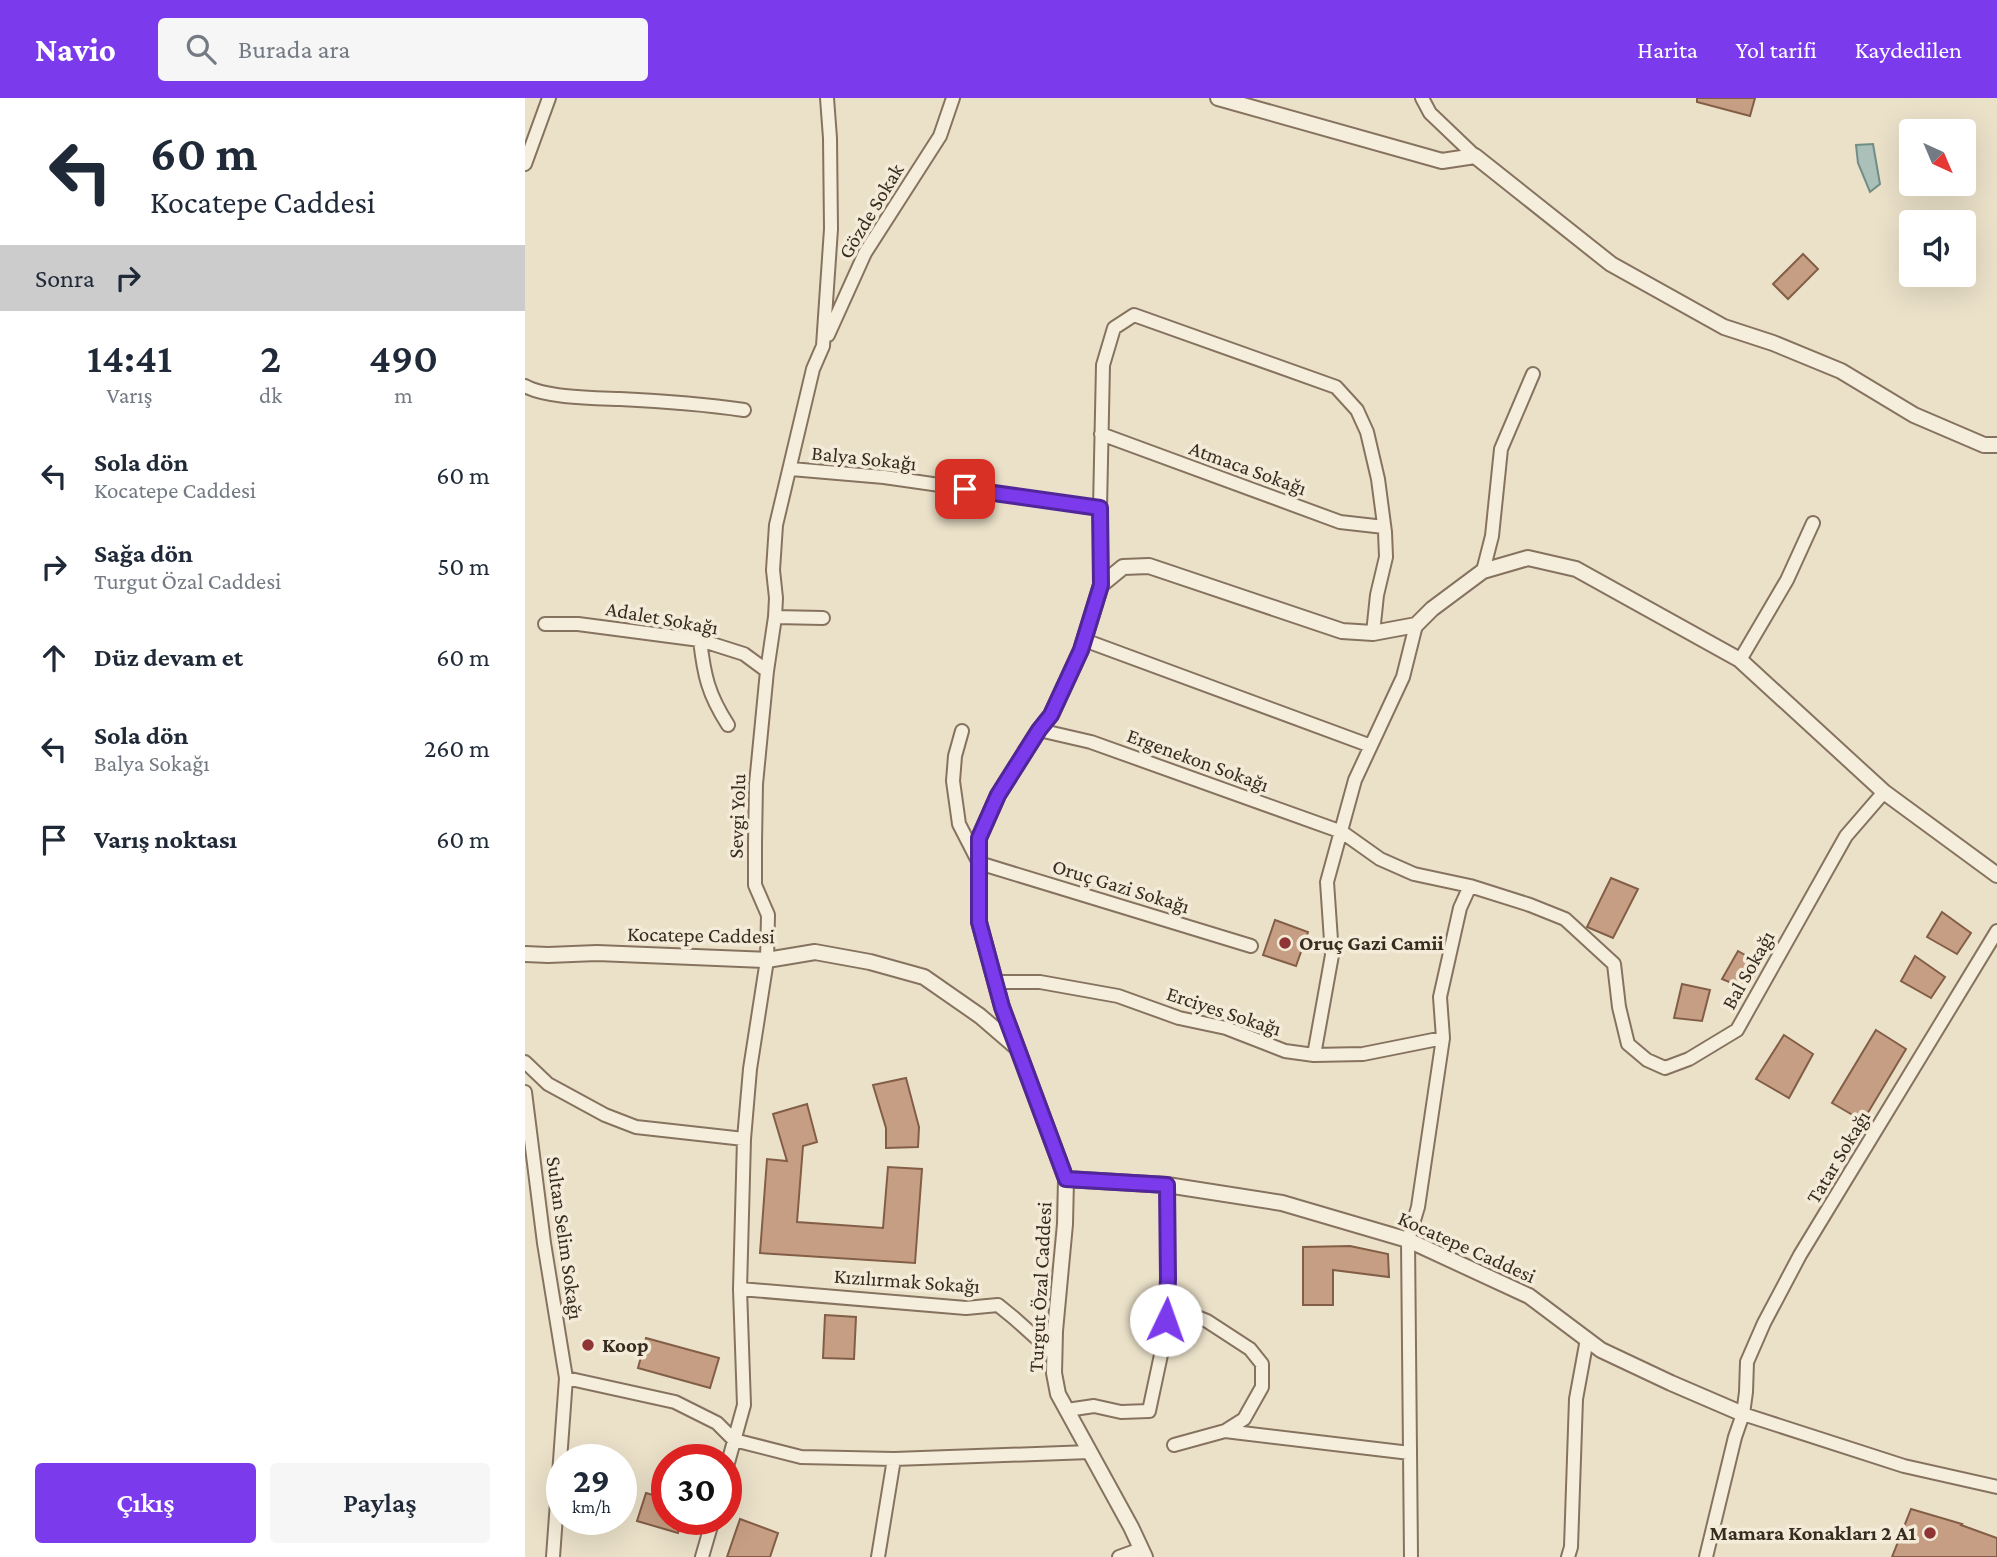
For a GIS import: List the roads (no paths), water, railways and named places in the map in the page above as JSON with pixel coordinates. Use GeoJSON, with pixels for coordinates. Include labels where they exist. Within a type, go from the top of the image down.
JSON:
{"type":"FeatureCollection","features":[{"type":"Feature","properties":{"kind":"street"},"geometry":{"type":"LineString","coordinates":[[525,164],[549,98]]}},
{"type":"Feature","properties":{"kind":"street"},"geometry":{"type":"LineString","coordinates":[[823,346],[831,229],[827,98]]}},
{"type":"Feature","properties":{"kind":"street","name":"Gözde Sokak"},"geometry":{"type":"LineString","coordinates":[[823,346],[865,253],[940,136],[953,98]]}},
{"type":"Feature","properties":{"kind":"street"},"geometry":{"type":"LineString","coordinates":[[1219,98],[1442,161],[1475,156]]}},
{"type":"Feature","properties":{"kind":"street"},"geometry":{"type":"LineString","coordinates":[[1422,98],[1430,113],[1475,156],[1611,264],[1724,327],[1773,343],[1841,371],[1914,415],[1984,445],[1997,445]]}},
{"type":"Feature","properties":{"kind":"street"},"geometry":{"type":"LineString","coordinates":[[1101,585],[1104,365],[1114,328],[1134,315],[1336,387],[1357,410],[1367,432],[1378,480],[1384,527],[1386,557],[1377,595],[1373,634]]}},
{"type":"Feature","properties":{"kind":"street","name":"Sevgi Yolu"},"geometry":{"type":"LineString","coordinates":[[733,1444],[744,1405],[740,1289],[744,1139],[750,1069],[767,960],[768,915],[755,885],[756,784],[775,617],[773,570],[776,525],[813,369],[823,346]]}},
{"type":"Feature","properties":{"kind":"street"},"geometry":{"type":"LineString","coordinates":[[1483,571],[1492,536],[1501,449],[1533,374]]}},
{"type":"Feature","properties":{"kind":"street"},"geometry":{"type":"LineString","coordinates":[[525,386],[533,390],[580,397],[704,404],[744,410]]}},
{"type":"Feature","properties":{"kind":"street","name":"Atmaca Sokağı"},"geometry":{"type":"LineString","coordinates":[[1101,434],[1340,522],[1384,527]]}},
{"type":"Feature","properties":{"kind":"street","name":"Balya Sokağı"},"geometry":{"type":"LineString","coordinates":[[790,470],[884,477],[1100,508]]}},
{"type":"Feature","properties":{"kind":"street"},"geometry":{"type":"LineString","coordinates":[[1740,660],[1787,580],[1813,523]]}},
{"type":"Feature","properties":{"kind":"street"},"geometry":{"type":"LineString","coordinates":[[1101,585],[1123,567],[1149,566],[1342,631],[1373,634],[1416,625],[1483,571],[1528,558],[1576,569],[1740,660],[1884,792],[1997,875]]}},
{"type":"Feature","properties":{"kind":"street","name":"Turgut Özal Caddesi"},"geometry":{"type":"LineString","coordinates":[[1101,585],[1084,640],[1051,715],[998,795],[979,838],[979,922],[1002,1007],[1066,1179],[1054,1354],[1058,1394],[1143,1553]]}},
{"type":"Feature","properties":{"kind":"street"},"geometry":{"type":"LineString","coordinates":[[775,617],[823,618]]}},
{"type":"Feature","properties":{"kind":"street","name":"Adalet Sokağı"},"geometry":{"type":"LineString","coordinates":[[545,624],[578,624],[700,639],[744,654],[767,671]]}},
{"type":"Feature","properties":{"kind":"street"},"geometry":{"type":"LineString","coordinates":[[1314,1055],[1332,955],[1327,882],[1355,780],[1403,677],[1416,625]]}},
{"type":"Feature","properties":{"kind":"street"},"geometry":{"type":"LineString","coordinates":[[700,639],[704,673],[713,703],[728,725]]}},
{"type":"Feature","properties":{"kind":"street"},"geometry":{"type":"LineString","coordinates":[[1084,640],[1371,746]]}},
{"type":"Feature","properties":{"kind":"street","name":"Ergenekon Sokağı"},"geometry":{"type":"LineString","coordinates":[[1039,730],[1091,742],[1342,832],[1380,859],[1414,874],[1470,886],[1565,919],[1614,964]]}},
{"type":"Feature","properties":{"kind":"street"},"geometry":{"type":"LineString","coordinates":[[962,731],[955,756],[953,781],[959,824],[979,863]]}},
{"type":"Feature","properties":{"kind":"street","name":"Bal Sokağı"},"geometry":{"type":"LineString","coordinates":[[1614,964],[1619,1007],[1628,1044],[1647,1059],[1665,1068],[1689,1059],[1737,1031],[1846,836],[1884,792]]}},
{"type":"Feature","properties":{"kind":"street","name":"Oruç Gazi Sokağı"},"geometry":{"type":"LineString","coordinates":[[979,863],[1251,946]]}},
{"type":"Feature","properties":{"kind":"street"},"geometry":{"type":"LineString","coordinates":[[1411,1557],[1408,1240],[1418,1206],[1443,1038],[1440,997],[1460,908],[1470,886]]}},
{"type":"Feature","properties":{"kind":"street","name":"Tatar Sokağı"},"geometry":{"type":"LineString","coordinates":[[1706,1557],[1743,1414],[1747,1392],[1747,1362],[1764,1323],[1800,1255],[1997,931]]}},
{"type":"Feature","properties":{"kind":"street","name":"Kocatepe Caddesi"},"geometry":{"type":"LineString","coordinates":[[525,954],[548,956],[597,953],[767,960],[815,952],[870,962],[924,977],[980,1016],[1017,1047]]}},
{"type":"Feature","properties":{"kind":"street","name":"Erciyes Sokağı"},"geometry":{"type":"LineString","coordinates":[[995,982],[1039,982],[1118,996],[1179,1018],[1226,1028],[1285,1051],[1314,1055],[1363,1054],[1443,1038]]}},
{"type":"Feature","properties":{"kind":"street"},"geometry":{"type":"LineString","coordinates":[[525,1062],[548,1084],[605,1115],[636,1127],[744,1139]]}},
{"type":"Feature","properties":{"kind":"street","name":"Sultan Selim Sokağı"},"geometry":{"type":"LineString","coordinates":[[525,1092],[544,1243],[566,1378],[553,1557]]}},
{"type":"Feature","properties":{"kind":"street","name":"Kocatepe Caddesi"},"geometry":{"type":"LineString","coordinates":[[1066,1179],[1167,1185],[1282,1203],[1408,1240],[1529,1296],[1601,1350],[1743,1414]]}},
{"type":"Feature","properties":{"kind":"street"},"geometry":{"type":"LineString","coordinates":[[1067,1410],[1094,1406],[1121,1412],[1149,1411],[1165,1336],[1167,1185]]}},
{"type":"Feature","properties":{"kind":"street","name":"Kızılırmak Sokağı"},"geometry":{"type":"LineString","coordinates":[[740,1289],[967,1308],[998,1305],[1054,1354]]}},
{"type":"Feature","properties":{"kind":"street"},"geometry":{"type":"LineString","coordinates":[[1167,1305],[1207,1321],[1250,1349],[1262,1364],[1262,1387],[1244,1419],[1225,1431],[1174,1445]]}},
{"type":"Feature","properties":{"kind":"street"},"geometry":{"type":"LineString","coordinates":[[1568,1557],[1571,1546],[1576,1399],[1587,1339]]}},
{"type":"Feature","properties":{"kind":"street"},"geometry":{"type":"LineString","coordinates":[[566,1378],[675,1402],[717,1423],[734,1440],[801,1457],[894,1459],[1090,1452]]}},
{"type":"Feature","properties":{"kind":"street"},"geometry":{"type":"LineString","coordinates":[[1743,1414],[1904,1466],[1997,1487]]}},
{"type":"Feature","properties":{"kind":"street"},"geometry":{"type":"LineString","coordinates":[[1225,1431],[1410,1453]]}},
{"type":"Feature","properties":{"kind":"street"},"geometry":{"type":"LineString","coordinates":[[878,1557],[894,1459]]}},
{"type":"Feature","properties":{"kind":"street"},"geometry":{"type":"LineString","coordinates":[[702,1557],[708,1535]]}},
{"type":"Feature","properties":{"kind":"street"},"geometry":{"type":"LineString","coordinates":[[1119,1557],[1143,1553]]}},
{"type":"Feature","properties":{"kind":"water"},"geometry":{"type":"Polygon","coordinates":[[[1873,144],[1880,184],[1870,192],[1858,163],[1856,145],[1873,144]]]}},
{"type":"Feature","properties":{"kind":"place","name":"Oruç Gazi Camii"},"geometry":{"type":"Point","coordinates":[1285,943]}},
{"type":"Feature","properties":{"kind":"place","name":"Koop"},"geometry":{"type":"Point","coordinates":[588,1345]}},
{"type":"Feature","properties":{"kind":"place","name":"Mamara Konakları 2 A1"},"geometry":{"type":"Point","coordinates":[1930,1533]}}]}
